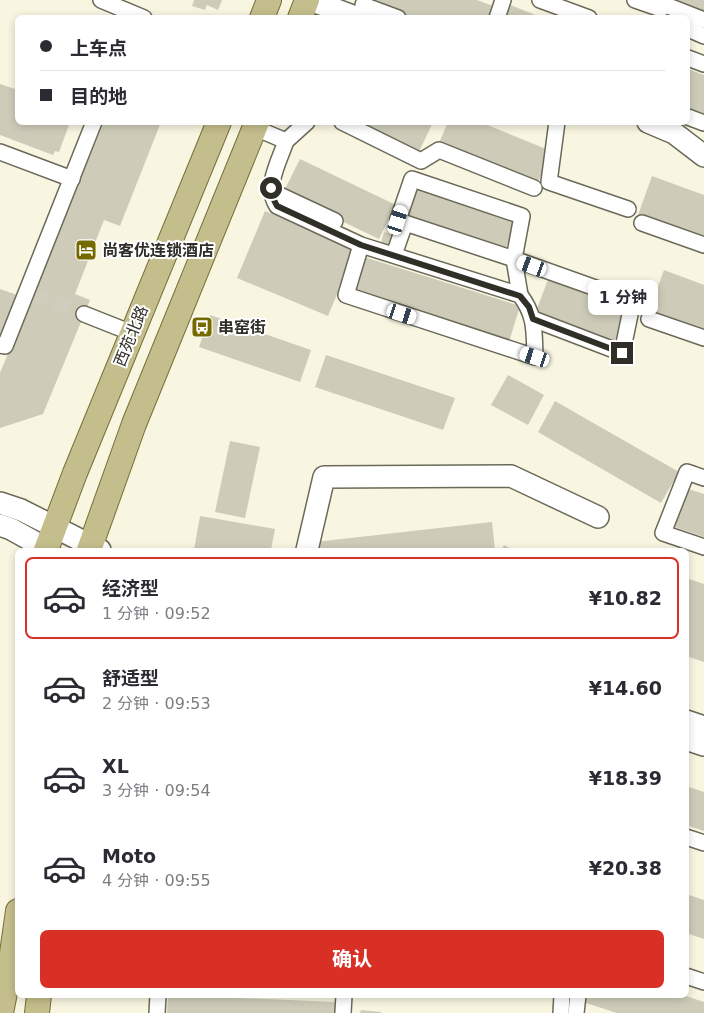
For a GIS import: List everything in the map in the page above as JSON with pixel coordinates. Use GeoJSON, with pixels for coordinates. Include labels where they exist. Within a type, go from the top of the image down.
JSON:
{"type":"FeatureCollection","features":[{"type":"Feature","properties":{"kind":"main road"},"geometry":{"type":"LineString","coordinates":[[263,15],[269,0]]}},
{"type":"Feature","properties":{"kind":"main road"},"geometry":{"type":"LineString","coordinates":[[301,15],[308,0]]}},
{"type":"Feature","properties":{"kind":"main road","name":"西苑北路"},"geometry":{"type":"LineString","coordinates":[[47,548],[132,333],[218,125]]}},
{"type":"Feature","properties":{"kind":"main road"},"geometry":{"type":"LineString","coordinates":[[93,548],[134,424],[256,125]]}},
{"type":"Feature","properties":{"kind":"main road"},"geometry":{"type":"LineString","coordinates":[[1,1013],[15,932]]}},
{"type":"Feature","properties":{"kind":"main road"},"geometry":{"type":"LineString","coordinates":[[37,1013],[39,998]]}},
{"type":"Feature","properties":{"kind":"street"},"geometry":{"type":"LineString","coordinates":[[101,0],[135,15]]}},
{"type":"Feature","properties":{"kind":"street"},"geometry":{"type":"LineString","coordinates":[[308,0],[350,15]]}},
{"type":"Feature","properties":{"kind":"street"},"geometry":{"type":"LineString","coordinates":[[365,0],[363,5],[390,15]]}},
{"type":"Feature","properties":{"kind":"street"},"geometry":{"type":"LineString","coordinates":[[498,15],[503,0]]}},
{"type":"Feature","properties":{"kind":"street"},"geometry":{"type":"LineString","coordinates":[[540,0],[582,15]]}},
{"type":"Feature","properties":{"kind":"street"},"geometry":{"type":"LineString","coordinates":[[635,0],[661,11],[680,15]]}},
{"type":"Feature","properties":{"kind":"street"},"geometry":{"type":"LineString","coordinates":[[690,17],[704,20]]}},
{"type":"Feature","properties":{"kind":"street"},"geometry":{"type":"LineString","coordinates":[[690,30],[704,36]]}},
{"type":"Feature","properties":{"kind":"street"},"geometry":{"type":"LineString","coordinates":[[690,59],[704,64]]}},
{"type":"Feature","properties":{"kind":"street"},"geometry":{"type":"LineString","coordinates":[[690,118],[704,122]]}},
{"type":"Feature","properties":{"kind":"street"},"geometry":{"type":"LineString","coordinates":[[0,344],[4,346],[30,293],[93,125]]}},
{"type":"Feature","properties":{"kind":"street"},"geometry":{"type":"LineString","coordinates":[[256,125],[286,141]]}},
{"type":"Feature","properties":{"kind":"street"},"geometry":{"type":"LineString","coordinates":[[304,125],[286,141],[273,178],[272,191],[277,206],[394,255],[520,296]]}},
{"type":"Feature","properties":{"kind":"street"},"geometry":{"type":"LineString","coordinates":[[348,125],[421,161],[439,150],[534,188]]}},
{"type":"Feature","properties":{"kind":"street"},"geometry":{"type":"LineString","coordinates":[[557,125],[549,182],[628,209]]}},
{"type":"Feature","properties":{"kind":"street"},"geometry":{"type":"LineString","coordinates":[[655,125],[674,133],[700,150]]}},
{"type":"Feature","properties":{"kind":"street"},"geometry":{"type":"LineString","coordinates":[[0,152],[72,179]]}},
{"type":"Feature","properties":{"kind":"street"},"geometry":{"type":"LineString","coordinates":[[362,240],[346,295],[535,357],[533,319],[529,307],[520,296],[514,259],[522,216],[412,180],[398,220],[514,259],[621,298],[632,305],[622,353],[533,319]]}},
{"type":"Feature","properties":{"kind":"street"},"geometry":{"type":"LineString","coordinates":[[394,255],[404,222]]}},
{"type":"Feature","properties":{"kind":"street"},"geometry":{"type":"LineString","coordinates":[[642,223],[704,245]]}},
{"type":"Feature","properties":{"kind":"street"},"geometry":{"type":"LineString","coordinates":[[84,314],[132,333]]}},
{"type":"Feature","properties":{"kind":"street"},"geometry":{"type":"LineString","coordinates":[[649,319],[704,338]]}},
{"type":"Feature","properties":{"kind":"street"},"geometry":{"type":"LineString","coordinates":[[704,478],[687,472],[663,533],[704,547]]}},
{"type":"Feature","properties":{"kind":"street"},"geometry":{"type":"LineString","coordinates":[[307,548],[324,478],[512,476],[598,517]]}},
{"type":"Feature","properties":{"kind":"street"},"geometry":{"type":"LineString","coordinates":[[0,503],[21,510],[55,526],[91,548]]}},
{"type":"Feature","properties":{"kind":"street"},"geometry":{"type":"LineString","coordinates":[[0,525],[45,548]]}},
{"type":"Feature","properties":{"kind":"street"},"geometry":{"type":"LineString","coordinates":[[689,722],[704,727]]}},
{"type":"Feature","properties":{"kind":"street"},"geometry":{"type":"LineString","coordinates":[[689,740],[704,745]]}},
{"type":"Feature","properties":{"kind":"street"},"geometry":{"type":"LineString","coordinates":[[689,838],[704,843]]}},
{"type":"Feature","properties":{"kind":"street"},"geometry":{"type":"LineString","coordinates":[[689,977],[704,982]]}},
{"type":"Feature","properties":{"kind":"street"},"geometry":{"type":"LineString","coordinates":[[157,1013],[158,998]]}},
{"type":"Feature","properties":{"kind":"street"},"geometry":{"type":"LineString","coordinates":[[343,1013],[344,998]]}},
{"type":"Feature","properties":{"kind":"street"},"geometry":{"type":"LineString","coordinates":[[561,1013],[562,998]]}},
{"type":"Feature","properties":{"kind":"street"},"geometry":{"type":"LineString","coordinates":[[576,1013],[578,998]]}},
{"type":"Feature","properties":{"kind":"building"},"geometry":{"type":"Polygon","coordinates":[[[194,0],[222,0],[218,10],[207,5],[205,10],[192,6],[194,0]]]}},
{"type":"Feature","properties":{"kind":"building"},"geometry":{"type":"Polygon","coordinates":[[[369,0],[477,0],[493,6],[490,15],[402,15],[368,3],[369,0]]]}},
{"type":"Feature","properties":{"kind":"building"},"geometry":{"type":"Polygon","coordinates":[[[678,0],[704,0],[704,14],[677,3],[678,0]]]}},
{"type":"Feature","properties":{"kind":"building"},"geometry":{"type":"Polygon","coordinates":[[[508,4],[536,15],[504,15],[508,4]]]}},
{"type":"Feature","properties":{"kind":"building"},"geometry":{"type":"Polygon","coordinates":[[[690,70],[704,75],[704,118],[690,113],[690,70]]]}},
{"type":"Feature","properties":{"kind":"building"},"geometry":{"type":"Polygon","coordinates":[[[0,84],[15,89],[15,125],[69,125],[59,152],[55,151],[53,155],[0,135],[0,84]]]}},
{"type":"Feature","properties":{"kind":"building"},"geometry":{"type":"Polygon","coordinates":[[[103,125],[160,125],[120,226],[104,220],[75,294],[90,300],[43,414],[0,428],[0,373],[103,125]]]}},
{"type":"Feature","properties":{"kind":"building"},"geometry":{"type":"Polygon","coordinates":[[[356,125],[432,125],[418,154],[356,125]]]}},
{"type":"Feature","properties":{"kind":"building"},"geometry":{"type":"Polygon","coordinates":[[[447,125],[487,125],[551,151],[537,185],[438,145],[447,125]]]}},
{"type":"Feature","properties":{"kind":"building"},"geometry":{"type":"Polygon","coordinates":[[[300,159],[396,205],[379,239],[283,193],[300,159]]]}},
{"type":"Feature","properties":{"kind":"building"},"geometry":{"type":"Polygon","coordinates":[[[652,176],[704,195],[704,238],[638,215],[652,176]]]}},
{"type":"Feature","properties":{"kind":"building"},"geometry":{"type":"Polygon","coordinates":[[[414,184],[516,219],[504,254],[402,219],[414,184]]]}},
{"type":"Feature","properties":{"kind":"building"},"geometry":{"type":"Polygon","coordinates":[[[265,211],[356,248],[328,316],[237,278],[265,211]]]}},
{"type":"Feature","properties":{"kind":"building"},"geometry":{"type":"Polygon","coordinates":[[[384,232],[397,236],[393,250],[380,247],[384,232]]]}},
{"type":"Feature","properties":{"kind":"building"},"geometry":{"type":"Polygon","coordinates":[[[361,256],[520,306],[509,342],[349,291],[361,256]]]}},
{"type":"Feature","properties":{"kind":"building"},"geometry":{"type":"Polygon","coordinates":[[[664,270],[704,285],[704,331],[649,311],[664,270]]]}},
{"type":"Feature","properties":{"kind":"building"},"geometry":{"type":"Polygon","coordinates":[[[549,277],[628,306],[614,343],[535,314],[549,277]]]}},
{"type":"Feature","properties":{"kind":"building"},"geometry":{"type":"Polygon","coordinates":[[[0,289],[20,296],[4,337],[0,335],[0,289]]]}},
{"type":"Feature","properties":{"kind":"building"},"geometry":{"type":"Polygon","coordinates":[[[210,315],[311,350],[300,382],[199,347],[210,315]]]}},
{"type":"Feature","properties":{"kind":"building"},"geometry":{"type":"Polygon","coordinates":[[[326,355],[455,398],[443,430],[315,387],[326,355]]]}},
{"type":"Feature","properties":{"kind":"building"},"geometry":{"type":"Polygon","coordinates":[[[508,375],[544,395],[528,425],[491,405],[508,375]]]}},
{"type":"Feature","properties":{"kind":"building"},"geometry":{"type":"Polygon","coordinates":[[[555,401],[679,472],[661,503],[538,432],[555,401]]]}},
{"type":"Feature","properties":{"kind":"building"},"geometry":{"type":"Polygon","coordinates":[[[230,441],[260,447],[245,518],[215,512],[230,441]]]}},
{"type":"Feature","properties":{"kind":"building"},"geometry":{"type":"Polygon","coordinates":[[[685,488],[704,494],[704,537],[672,526],[685,488]]]}},
{"type":"Feature","properties":{"kind":"building"},"geometry":{"type":"Polygon","coordinates":[[[200,516],[275,529],[271,548],[194,548],[200,516]]]}},
{"type":"Feature","properties":{"kind":"building"},"geometry":{"type":"Polygon","coordinates":[[[492,522],[495,548],[316,548],[315,542],[492,522]]]}},
{"type":"Feature","properties":{"kind":"building"},"geometry":{"type":"Polygon","coordinates":[[[689,579],[704,584],[704,662],[689,657],[689,579]]]}},
{"type":"Feature","properties":{"kind":"building"},"geometry":{"type":"Polygon","coordinates":[[[689,787],[704,792],[704,831],[689,826],[689,787]]]}},
{"type":"Feature","properties":{"kind":"building"},"geometry":{"type":"Polygon","coordinates":[[[689,895],[704,900],[704,939],[689,934],[689,895]]]}},
{"type":"Feature","properties":{"kind":"building"},"geometry":{"type":"Polygon","coordinates":[[[689,997],[704,1002],[704,1013],[617,1013],[583,1002],[584,998],[689,997]]]}},
{"type":"Feature","properties":{"kind":"building"},"geometry":{"type":"Polygon","coordinates":[[[168,998],[240,998],[336,1002],[336,1013],[167,1013],[168,998]]]}},
{"type":"Feature","properties":{"kind":"building"},"geometry":{"type":"Polygon","coordinates":[[[361,1010],[381,1012],[381,1013],[360,1013],[361,1010]]]}},
{"type":"Feature","properties":{"kind":"tunnel"},"geometry":{"type":"LineString","coordinates":[[34,294],[84,314]]}},
{"type":"Feature","properties":{"kind":"place","name":"尚客优连锁酒店"},"geometry":{"type":"Point","coordinates":[86,250]}},
{"type":"Feature","properties":{"kind":"place","name":"串窑街"},"geometry":{"type":"Point","coordinates":[202,327]}},
{"type":"Feature","properties":{"kind":"route"},"geometry":{"type":"LineString","coordinates":[[271,188],[277,206],[361,245],[520,296],[529,307],[533,319],[622,353]]}}]}
